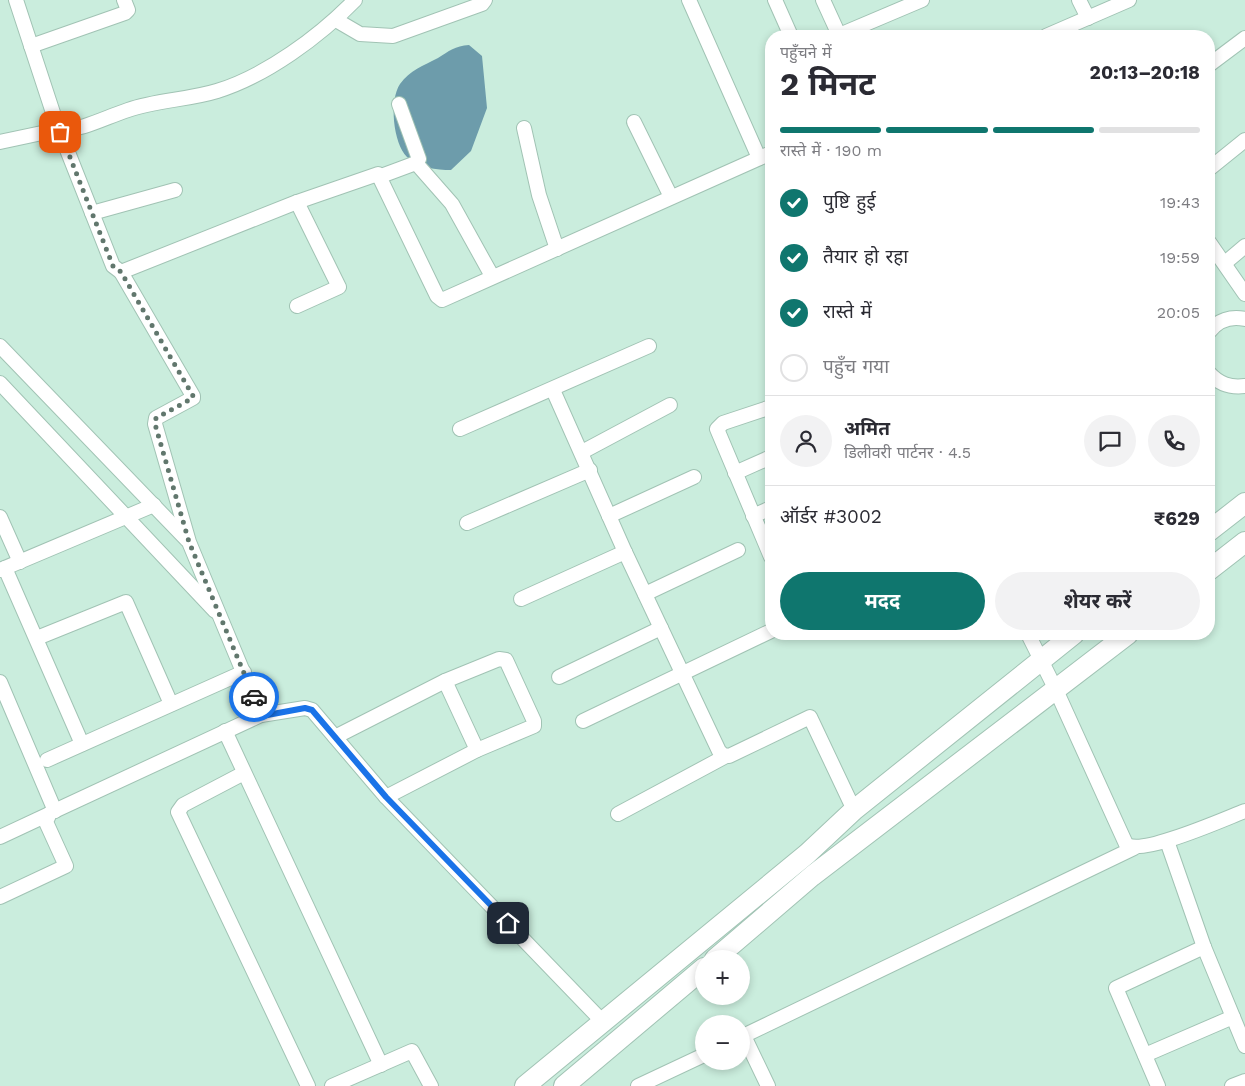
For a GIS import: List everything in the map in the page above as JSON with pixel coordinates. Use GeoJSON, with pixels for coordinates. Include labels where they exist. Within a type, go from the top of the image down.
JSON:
{"type":"FeatureCollection","features":[{"type":"Feature","properties":{"kind":"main road"},"geometry":{"type":"LineString","coordinates":[[1215,526],[1245,503]]}},
{"type":"Feature","properties":{"kind":"main road"},"geometry":{"type":"LineString","coordinates":[[1215,565],[1245,542]]}},
{"type":"Feature","properties":{"kind":"main road"},"geometry":{"type":"LineString","coordinates":[[525,1086],[806,854],[854,810],[1066,640]]}},
{"type":"Feature","properties":{"kind":"main road"},"geometry":{"type":"LineString","coordinates":[[725,950],[812,876],[1120,640]]}},
{"type":"Feature","properties":{"kind":"main road"},"geometry":{"type":"LineString","coordinates":[[564,1086],[695,976]]}},
{"type":"Feature","properties":{"kind":"street"},"geometry":{"type":"LineString","coordinates":[[16,0],[59,131],[113,266],[121,272],[194,398],[156,418],[154,422],[189,542],[261,715]]}},
{"type":"Feature","properties":{"kind":"street"},"geometry":{"type":"LineString","coordinates":[[31,46],[125,13],[128,10],[124,0]]}},
{"type":"Feature","properties":{"kind":"street"},"geometry":{"type":"LineString","coordinates":[[0,142],[85,127],[128,109],[217,92],[239,83],[302,46],[336,20],[355,0]]}},
{"type":"Feature","properties":{"kind":"street"},"geometry":{"type":"LineString","coordinates":[[336,20],[360,34],[393,36],[482,4],[485,0]]}},
{"type":"Feature","properties":{"kind":"street"},"geometry":{"type":"LineString","coordinates":[[381,176],[439,298],[444,299],[765,155],[688,0]]}},
{"type":"Feature","properties":{"kind":"street"},"geometry":{"type":"LineString","coordinates":[[775,0],[789,30]]}},
{"type":"Feature","properties":{"kind":"street"},"geometry":{"type":"LineString","coordinates":[[823,0],[836,30]]}},
{"type":"Feature","properties":{"kind":"street"},"geometry":{"type":"LineString","coordinates":[[851,30],[907,3],[922,0]]}},
{"type":"Feature","properties":{"kind":"street"},"geometry":{"type":"LineString","coordinates":[[1079,0],[1088,18]]}},
{"type":"Feature","properties":{"kind":"street"},"geometry":{"type":"LineString","coordinates":[[1060,30],[1129,0]]}},
{"type":"Feature","properties":{"kind":"street"},"geometry":{"type":"LineString","coordinates":[[1215,60],[1245,38]]}},
{"type":"Feature","properties":{"kind":"street"},"geometry":{"type":"LineString","coordinates":[[121,272],[297,202],[416,163],[419,158],[399,104]]}},
{"type":"Feature","properties":{"kind":"street"},"geometry":{"type":"LineString","coordinates":[[634,122],[671,197]]}},
{"type":"Feature","properties":{"kind":"street"},"geometry":{"type":"LineString","coordinates":[[524,128],[539,196],[557,249]]}},
{"type":"Feature","properties":{"kind":"street"},"geometry":{"type":"LineString","coordinates":[[1215,164],[1245,140]]}},
{"type":"Feature","properties":{"kind":"street"},"geometry":{"type":"LineString","coordinates":[[416,163],[452,204],[492,276]]}},
{"type":"Feature","properties":{"kind":"street"},"geometry":{"type":"LineString","coordinates":[[92,213],[175,190]]}},
{"type":"Feature","properties":{"kind":"street"},"geometry":{"type":"LineString","coordinates":[[297,202],[339,286],[297,306]]}},
{"type":"Feature","properties":{"kind":"street"},"geometry":{"type":"LineString","coordinates":[[1225,263],[1245,246]]}},
{"type":"Feature","properties":{"kind":"street"},"geometry":{"type":"LineString","coordinates":[[1215,250],[1245,294]]}},
{"type":"Feature","properties":{"kind":"street"},"geometry":{"type":"LineString","coordinates":[[1215,327],[1220,322],[1231,318],[1245,319]]}},
{"type":"Feature","properties":{"kind":"street"},"geometry":{"type":"LineString","coordinates":[[0,346],[189,542]]}},
{"type":"Feature","properties":{"kind":"street"},"geometry":{"type":"LineString","coordinates":[[460,429],[650,346]]}},
{"type":"Feature","properties":{"kind":"street"},"geometry":{"type":"LineString","coordinates":[[1215,379],[1229,386],[1245,386]]}},
{"type":"Feature","properties":{"kind":"street"},"geometry":{"type":"LineString","coordinates":[[0,383],[222,619]]}},
{"type":"Feature","properties":{"kind":"street"},"geometry":{"type":"LineString","coordinates":[[553,390],[625,552],[683,675],[719,751],[726,756]]}},
{"type":"Feature","properties":{"kind":"street"},"geometry":{"type":"LineString","coordinates":[[582,452],[670,405]]}},
{"type":"Feature","properties":{"kind":"street"},"geometry":{"type":"LineString","coordinates":[[765,409],[718,426],[718,431],[765,543]]}},
{"type":"Feature","properties":{"kind":"street"},"geometry":{"type":"LineString","coordinates":[[735,473],[765,460]]}},
{"type":"Feature","properties":{"kind":"street"},"geometry":{"type":"LineString","coordinates":[[467,523],[590,470]]}},
{"type":"Feature","properties":{"kind":"street"},"geometry":{"type":"LineString","coordinates":[[609,516],[694,477]]}},
{"type":"Feature","properties":{"kind":"street"},"geometry":{"type":"LineString","coordinates":[[82,744],[37,638],[2,569],[154,505]]}},
{"type":"Feature","properties":{"kind":"street"},"geometry":{"type":"LineString","coordinates":[[753,516],[765,511]]}},
{"type":"Feature","properties":{"kind":"street"},"geometry":{"type":"LineString","coordinates":[[0,517],[20,562]]}},
{"type":"Feature","properties":{"kind":"street"},"geometry":{"type":"LineString","coordinates":[[645,594],[738,550]]}},
{"type":"Feature","properties":{"kind":"street"},"geometry":{"type":"LineString","coordinates":[[521,599],[625,552]]}},
{"type":"Feature","properties":{"kind":"street"},"geometry":{"type":"LineString","coordinates":[[37,638],[126,602],[171,704]]}},
{"type":"Feature","properties":{"kind":"street"},"geometry":{"type":"LineString","coordinates":[[559,677],[661,628]]}},
{"type":"Feature","properties":{"kind":"street"},"geometry":{"type":"LineString","coordinates":[[582,721],[765,635]]}},
{"type":"Feature","properties":{"kind":"street"},"geometry":{"type":"LineString","coordinates":[[1031,640],[1056,690],[1121,838],[1126,844],[1134,848]]}},
{"type":"Feature","properties":{"kind":"street"},"geometry":{"type":"LineString","coordinates":[[334,737],[445,681],[504,658],[534,724],[476,750],[386,797]]}},
{"type":"Feature","properties":{"kind":"street"},"geometry":{"type":"LineString","coordinates":[[47,760],[244,672]]}},
{"type":"Feature","properties":{"kind":"street"},"geometry":{"type":"LineString","coordinates":[[445,681],[476,750]]}},
{"type":"Feature","properties":{"kind":"street"},"geometry":{"type":"LineString","coordinates":[[0,682],[51,813]]}},
{"type":"Feature","properties":{"kind":"street"},"geometry":{"type":"LineString","coordinates":[[0,837],[261,715],[310,708],[386,797],[603,1022]]}},
{"type":"Feature","properties":{"kind":"street"},"geometry":{"type":"LineString","coordinates":[[618,814],[726,756],[810,717],[854,810]]}},
{"type":"Feature","properties":{"kind":"street"},"geometry":{"type":"LineString","coordinates":[[225,731],[381,1065]]}},
{"type":"Feature","properties":{"kind":"street"},"geometry":{"type":"LineString","coordinates":[[244,773],[183,805],[178,812],[308,1086]]}},
{"type":"Feature","properties":{"kind":"street"},"geometry":{"type":"LineString","coordinates":[[750,1032],[1134,848],[1167,841],[1245,811]]}},
{"type":"Feature","properties":{"kind":"street"},"geometry":{"type":"LineString","coordinates":[[0,897],[66,866],[46,822],[51,813]]}},
{"type":"Feature","properties":{"kind":"street"},"geometry":{"type":"LineString","coordinates":[[1167,841],[1204,947],[1245,1046]]}},
{"type":"Feature","properties":{"kind":"street"},"geometry":{"type":"LineString","coordinates":[[1158,1086],[1116,988],[1204,947]]}},
{"type":"Feature","properties":{"kind":"street"},"geometry":{"type":"LineString","coordinates":[[1145,1056],[1233,1017]]}},
{"type":"Feature","properties":{"kind":"street"},"geometry":{"type":"LineString","coordinates":[[332,1086],[412,1051],[431,1086]]}},
{"type":"Feature","properties":{"kind":"street"},"geometry":{"type":"LineString","coordinates":[[750,1051],[768,1086]]}},
{"type":"Feature","properties":{"kind":"street"},"geometry":{"type":"LineString","coordinates":[[638,1086],[695,1059]]}},
{"type":"Feature","properties":{"kind":"street"},"geometry":{"type":"LineString","coordinates":[[1232,1086],[1245,1081]]}},
{"type":"Feature","properties":{"kind":"water"},"geometry":{"type":"Polygon","coordinates":[[[469,45],[482,56],[487,108],[471,151],[451,170],[434,169],[417,164],[407,157],[398,142],[394,121],[394,100],[400,84],[408,75],[452,49],[469,45]]]}},
{"type":"Feature","properties":{"kind":"way so far"},"geometry":{"type":"LineString","coordinates":[[60,132],[113,266],[121,272],[194,398],[156,418],[155,424],[189,542],[254,697]]}},
{"type":"Feature","properties":{"kind":"route"},"geometry":{"type":"LineString","coordinates":[[254,697],[262,716],[310,708],[386,797],[508,923]]}}]}
